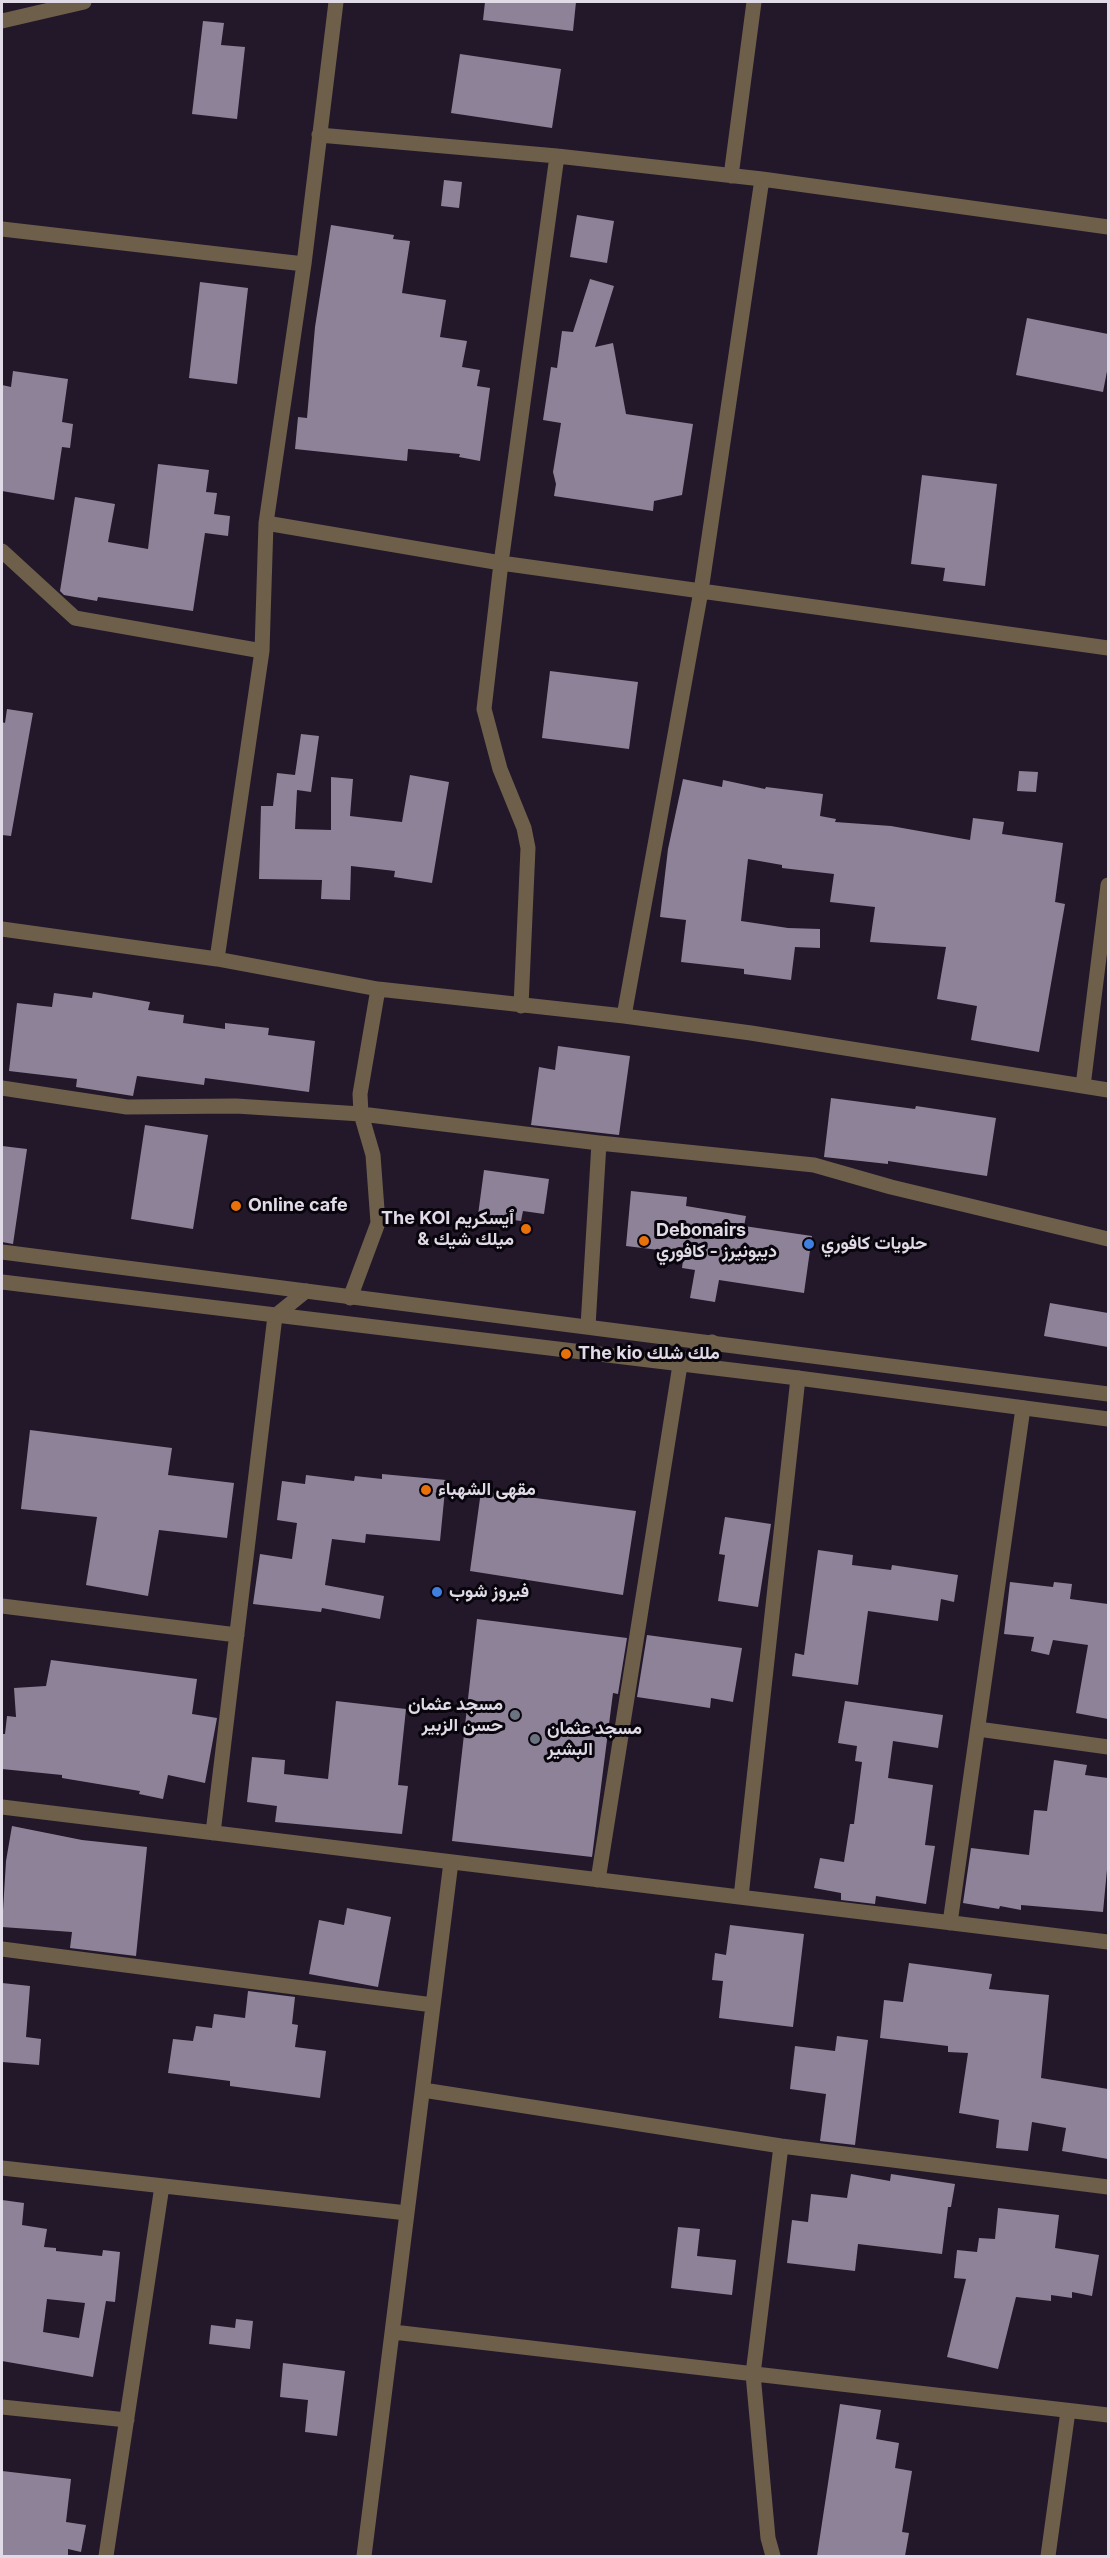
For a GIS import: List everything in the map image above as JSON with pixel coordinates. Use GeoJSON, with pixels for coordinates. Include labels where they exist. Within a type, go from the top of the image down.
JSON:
{"type":"FeatureCollection","features":[{"type":"Feature","properties":{"kind":"street"},"geometry":{"type":"LineString","coordinates":[[2,21],[84,2]]}},
{"type":"Feature","properties":{"kind":"street"},"geometry":{"type":"LineString","coordinates":[[218,960],[262,651],[266,524],[304,264],[336,2]]}},
{"type":"Feature","properties":{"kind":"street"},"geometry":{"type":"LineString","coordinates":[[731,176],[754,2]]}},
{"type":"Feature","properties":{"kind":"street"},"geometry":{"type":"LineString","coordinates":[[320,135],[557,156],[762,179],[1108,227]]}},
{"type":"Feature","properties":{"kind":"street"},"geometry":{"type":"LineString","coordinates":[[521,1006],[528,848],[524,828],[500,769],[484,709],[501,563],[557,156]]}},
{"type":"Feature","properties":{"kind":"street"},"geometry":{"type":"LineString","coordinates":[[624,1016],[701,591],[762,179]]}},
{"type":"Feature","properties":{"kind":"street"},"geometry":{"type":"LineString","coordinates":[[2,229],[304,264]]}},
{"type":"Feature","properties":{"kind":"street"},"geometry":{"type":"LineString","coordinates":[[266,524],[501,563],[1108,648]]}},
{"type":"Feature","properties":{"kind":"street"},"geometry":{"type":"LineString","coordinates":[[2,551],[75,618],[262,651]]}},
{"type":"Feature","properties":{"kind":"street"},"geometry":{"type":"LineString","coordinates":[[1083,1086],[1108,885]]}},
{"type":"Feature","properties":{"kind":"street"},"geometry":{"type":"LineString","coordinates":[[2,929],[218,960],[378,989],[624,1016],[751,1033],[1108,1090]]}},
{"type":"Feature","properties":{"kind":"street"},"geometry":{"type":"LineString","coordinates":[[350,1298],[378,1223],[374,1155],[361,1114],[360,1094],[378,989]]}},
{"type":"Feature","properties":{"kind":"street"},"geometry":{"type":"LineString","coordinates":[[2,1088],[127,1107],[236,1106],[361,1114],[814,1166],[891,1187],[1108,1239]]}},
{"type":"Feature","properties":{"kind":"street"},"geometry":{"type":"LineString","coordinates":[[588,1326],[599,1143]]}},
{"type":"Feature","properties":{"kind":"street"},"geometry":{"type":"LineString","coordinates":[[2,1252],[1108,1394]]}},
{"type":"Feature","properties":{"kind":"street"},"geometry":{"type":"LineString","coordinates":[[2,1282],[798,1378],[1108,1419]]}},
{"type":"Feature","properties":{"kind":"street"},"geometry":{"type":"LineString","coordinates":[[213,1833],[275,1316],[306,1292]]}},
{"type":"Feature","properties":{"kind":"street"},"geometry":{"type":"LineString","coordinates":[[598,1880],[680,1365],[712,1342]]}},
{"type":"Feature","properties":{"kind":"street"},"geometry":{"type":"LineString","coordinates":[[741,1897],[798,1378]]}},
{"type":"Feature","properties":{"kind":"street"},"geometry":{"type":"LineString","coordinates":[[950,1923],[1023,1408]]}},
{"type":"Feature","properties":{"kind":"street"},"geometry":{"type":"LineString","coordinates":[[2,1606],[237,1635]]}},
{"type":"Feature","properties":{"kind":"street"},"geometry":{"type":"LineString","coordinates":[[978,1729],[1108,1747]]}},
{"type":"Feature","properties":{"kind":"street"},"geometry":{"type":"LineString","coordinates":[[2,1807],[1108,1942]]}},
{"type":"Feature","properties":{"kind":"street"},"geometry":{"type":"LineString","coordinates":[[364,2556],[452,1862]]}},
{"type":"Feature","properties":{"kind":"street"},"geometry":{"type":"LineString","coordinates":[[2,1949],[434,2006]]}},
{"type":"Feature","properties":{"kind":"street"},"geometry":{"type":"LineString","coordinates":[[423,2090],[781,2146],[1108,2187]]}},
{"type":"Feature","properties":{"kind":"street"},"geometry":{"type":"LineString","coordinates":[[773,2556],[768,2538],[753,2374],[781,2146]]}},
{"type":"Feature","properties":{"kind":"street"},"geometry":{"type":"LineString","coordinates":[[2,2168],[408,2213]]}},
{"type":"Feature","properties":{"kind":"street"},"geometry":{"type":"LineString","coordinates":[[106,2556],[162,2186]]}},
{"type":"Feature","properties":{"kind":"street"},"geometry":{"type":"LineString","coordinates":[[393,2332],[1108,2415]]}},
{"type":"Feature","properties":{"kind":"street"},"geometry":{"type":"LineString","coordinates":[[2,2407],[127,2420]]}},
{"type":"Feature","properties":{"kind":"street"},"geometry":{"type":"LineString","coordinates":[[1048,2556],[1068,2410]]}},
{"type":"Feature","properties":{"kind":"building"},"geometry":{"type":"Polygon","coordinates":[[[485,2],[576,2],[573,31],[483,20],[485,2]]]}},
{"type":"Feature","properties":{"kind":"building"},"geometry":{"type":"Polygon","coordinates":[[[203,21],[224,23],[221,45],[245,47],[237,119],[192,114],[203,21]]]}},
{"type":"Feature","properties":{"kind":"building"},"geometry":{"type":"Polygon","coordinates":[[[460,54],[561,69],[552,128],[451,113],[460,54]]]}},
{"type":"Feature","properties":{"kind":"building"},"geometry":{"type":"Polygon","coordinates":[[[444,180],[462,182],[459,208],[441,206],[444,180]]]}},
{"type":"Feature","properties":{"kind":"building"},"geometry":{"type":"Polygon","coordinates":[[[577,215],[614,221],[607,263],[570,257],[577,215]]]}},
{"type":"Feature","properties":{"kind":"building"},"geometry":{"type":"Polygon","coordinates":[[[331,225],[394,235],[393,239],[410,241],[402,293],[446,300],[440,337],[467,341],[462,367],[480,370],[477,386],[490,388],[480,461],[459,457],[460,454],[408,449],[407,461],[295,449],[298,417],[307,418],[315,327],[331,225]]]}},
{"type":"Feature","properties":{"kind":"building"},"geometry":{"type":"Polygon","coordinates":[[[590,279],[614,286],[595,347],[613,343],[626,414],[693,424],[682,495],[654,501],[653,511],[554,496],[556,484],[553,472],[561,423],[543,420],[551,367],[557,368],[562,331],[573,332],[590,279]]]}},
{"type":"Feature","properties":{"kind":"building"},"geometry":{"type":"Polygon","coordinates":[[[200,282],[248,288],[237,384],[189,378],[200,282]]]}},
{"type":"Feature","properties":{"kind":"building"},"geometry":{"type":"Polygon","coordinates":[[[1027,318],[1108,334],[1108,366],[1103,392],[1016,375],[1027,318]]]}},
{"type":"Feature","properties":{"kind":"building"},"geometry":{"type":"Polygon","coordinates":[[[13,371],[68,379],[62,422],[73,424],[70,448],[62,447],[54,500],[2,491],[2,385],[11,387],[13,371]]]}},
{"type":"Feature","properties":{"kind":"building"},"geometry":{"type":"Polygon","coordinates":[[[158,464],[209,470],[206,492],[217,493],[214,514],[230,516],[228,536],[205,533],[193,611],[98,597],[97,601],[64,595],[60,591],[75,497],[115,504],[108,542],[148,549],[158,464]]]}},
{"type":"Feature","properties":{"kind":"building"},"geometry":{"type":"Polygon","coordinates":[[[922,475],[997,484],[985,586],[943,581],[945,568],[911,564],[922,475]]]}},
{"type":"Feature","properties":{"kind":"building"},"geometry":{"type":"Polygon","coordinates":[[[550,671],[638,682],[629,749],[542,738],[550,671]]]}},
{"type":"Feature","properties":{"kind":"building"},"geometry":{"type":"Polygon","coordinates":[[[7,709],[33,713],[11,836],[2,835],[2,722],[5,723],[7,709]]]}},
{"type":"Feature","properties":{"kind":"building"},"geometry":{"type":"Polygon","coordinates":[[[301,734],[319,736],[311,792],[297,790],[295,829],[331,830],[331,777],[353,779],[350,816],[402,822],[410,775],[449,782],[432,883],[394,877],[395,871],[351,866],[350,900],[321,899],[322,880],[259,879],[261,806],[273,806],[277,773],[295,775],[301,734]]]}},
{"type":"Feature","properties":{"kind":"building"},"geometry":{"type":"Polygon","coordinates":[[[1019,771],[1038,772],[1036,792],[1017,791],[1019,771]]]}},
{"type":"Feature","properties":{"kind":"building"},"geometry":{"type":"Polygon","coordinates":[[[683,779],[722,787],[723,780],[765,789],[766,787],[823,794],[820,816],[836,819],[835,822],[891,826],[970,840],[973,818],[1004,822],[1002,834],[1063,843],[1055,902],[1065,904],[1039,1052],[971,1040],[977,1006],[937,999],[946,947],[870,942],[875,907],[830,902],[834,874],[782,868],[782,865],[748,859],[741,921],[788,928],[820,929],[820,948],[795,947],[791,980],[744,974],[744,969],[681,962],[686,920],[660,917],[668,849],[683,779]]]}},
{"type":"Feature","properties":{"kind":"building"},"geometry":{"type":"Polygon","coordinates":[[[93,992],[150,1002],[148,1010],[184,1015],[183,1023],[225,1029],[225,1023],[269,1028],[268,1035],[315,1041],[309,1092],[205,1078],[204,1085],[137,1076],[133,1096],[76,1087],[77,1079],[9,1071],[17,1003],[52,1007],[54,993],[92,998],[93,992]]]}},
{"type":"Feature","properties":{"kind":"building"},"geometry":{"type":"Polygon","coordinates":[[[558,1046],[630,1056],[619,1135],[531,1125],[539,1067],[555,1070],[558,1046]]]}},
{"type":"Feature","properties":{"kind":"building"},"geometry":{"type":"Polygon","coordinates":[[[831,1098],[915,1109],[916,1106],[996,1118],[987,1176],[888,1161],[888,1164],[824,1157],[831,1098]]]}},
{"type":"Feature","properties":{"kind":"building"},"geometry":{"type":"Polygon","coordinates":[[[145,1125],[208,1135],[193,1229],[131,1219],[145,1125]]]}},
{"type":"Feature","properties":{"kind":"building"},"geometry":{"type":"Polygon","coordinates":[[[2,1146],[27,1149],[13,1244],[2,1242],[2,1146]]]}},
{"type":"Feature","properties":{"kind":"building"},"geometry":{"type":"Polygon","coordinates":[[[484,1170],[549,1179],[544,1214],[523,1211],[521,1221],[478,1215],[484,1170]]]}},
{"type":"Feature","properties":{"kind":"building"},"geometry":{"type":"Polygon","coordinates":[[[631,1191],[687,1197],[686,1206],[746,1216],[744,1226],[812,1236],[804,1293],[719,1280],[715,1302],[690,1298],[695,1270],[682,1268],[684,1253],[626,1246],[631,1191]]]}},
{"type":"Feature","properties":{"kind":"building"},"geometry":{"type":"Polygon","coordinates":[[[1050,1303],[1108,1313],[1108,1347],[1044,1336],[1050,1303]]]}},
{"type":"Feature","properties":{"kind":"building"},"geometry":{"type":"Polygon","coordinates":[[[30,1430],[172,1448],[168,1475],[234,1483],[227,1538],[159,1530],[148,1596],[86,1585],[97,1517],[21,1509],[30,1430]]]}},
{"type":"Feature","properties":{"kind":"building"},"geometry":{"type":"Polygon","coordinates":[[[382,1474],[446,1480],[440,1541],[366,1534],[365,1543],[332,1539],[325,1585],[384,1596],[380,1619],[322,1608],[321,1612],[253,1604],[260,1554],[292,1559],[297,1523],[277,1520],[282,1481],[305,1484],[306,1475],[354,1481],[355,1476],[382,1479],[382,1474]]]}},
{"type":"Feature","properties":{"kind":"building"},"geometry":{"type":"Polygon","coordinates":[[[481,1491],[636,1511],[623,1595],[470,1571],[481,1491]]]}},
{"type":"Feature","properties":{"kind":"building"},"geometry":{"type":"Polygon","coordinates":[[[725,1517],[771,1524],[758,1607],[718,1601],[725,1555],[719,1554],[725,1517]]]}},
{"type":"Feature","properties":{"kind":"building"},"geometry":{"type":"Polygon","coordinates":[[[818,1550],[853,1555],[852,1565],[891,1570],[892,1565],[958,1575],[954,1602],[941,1599],[938,1621],[868,1611],[858,1685],[792,1676],[795,1653],[804,1655],[818,1550]]]}},
{"type":"Feature","properties":{"kind":"building"},"geometry":{"type":"Polygon","coordinates":[[[1010,1582],[1053,1587],[1054,1582],[1072,1584],[1070,1599],[1108,1604],[1108,1719],[1076,1713],[1088,1645],[1053,1640],[1049,1655],[1031,1651],[1034,1637],[1004,1634],[1010,1582]]]}},
{"type":"Feature","properties":{"kind":"building","name":"مسجد عثمان البشير"},"geometry":{"type":"Polygon","coordinates":[[[477,1619],[627,1638],[618,1694],[613,1693],[592,1857],[452,1841],[477,1619]]]}},
{"type":"Feature","properties":{"kind":"building"},"geometry":{"type":"Polygon","coordinates":[[[647,1635],[742,1648],[733,1702],[711,1698],[710,1708],[637,1697],[647,1635]]]}},
{"type":"Feature","properties":{"kind":"building"},"geometry":{"type":"Polygon","coordinates":[[[51,1660],[197,1679],[192,1714],[217,1718],[205,1783],[168,1775],[163,1799],[139,1794],[140,1791],[62,1778],[62,1775],[2,1769],[2,1734],[5,1734],[7,1716],[16,1717],[14,1688],[46,1686],[51,1660]]]}},
{"type":"Feature","properties":{"kind":"building"},"geometry":{"type":"Polygon","coordinates":[[[336,1701],[406,1709],[398,1785],[408,1786],[402,1834],[275,1822],[277,1806],[247,1802],[252,1757],[285,1760],[284,1774],[328,1779],[336,1701]]]}},
{"type":"Feature","properties":{"kind":"building"},"geometry":{"type":"Polygon","coordinates":[[[845,1701],[943,1715],[938,1748],[893,1741],[888,1778],[933,1785],[925,1845],[935,1846],[926,1904],[876,1896],[875,1904],[841,1900],[841,1893],[814,1888],[820,1858],[844,1862],[850,1824],[854,1824],[862,1762],[855,1761],[857,1746],[838,1743],[845,1701]]]}},
{"type":"Feature","properties":{"kind":"building"},"geometry":{"type":"Polygon","coordinates":[[[1054,1760],[1087,1765],[1085,1775],[1108,1778],[1108,1859],[1103,1912],[1021,1905],[1021,1910],[1000,1906],[999,1909],[963,1903],[971,1848],[1029,1855],[1034,1810],[1047,1811],[1054,1760]]]}},
{"type":"Feature","properties":{"kind":"building"},"geometry":{"type":"Polygon","coordinates":[[[12,1826],[82,1840],[147,1847],[136,1956],[70,1948],[72,1932],[2,1927],[6,1861],[12,1826]]]}},
{"type":"Feature","properties":{"kind":"building"},"geometry":{"type":"Polygon","coordinates":[[[347,1908],[391,1917],[378,1987],[309,1974],[319,1920],[344,1925],[347,1908]]]}},
{"type":"Feature","properties":{"kind":"building"},"geometry":{"type":"Polygon","coordinates":[[[730,1925],[804,1934],[793,2027],[719,2018],[723,1981],[712,1980],[715,1953],[726,1955],[730,1925]]]}},
{"type":"Feature","properties":{"kind":"building"},"geometry":{"type":"Polygon","coordinates":[[[909,1963],[992,1974],[989,1989],[1049,1995],[1041,2078],[1108,2089],[1108,2159],[1062,2151],[1066,2128],[1032,2122],[1028,2151],[996,2148],[999,2120],[959,2113],[968,2053],[948,2052],[948,2046],[880,2038],[884,2000],[903,2002],[909,1963]]]}},
{"type":"Feature","properties":{"kind":"building"},"geometry":{"type":"Polygon","coordinates":[[[2,1983],[30,1986],[26,2037],[41,2039],[39,2065],[2,2062],[2,1983]]]}},
{"type":"Feature","properties":{"kind":"building"},"geometry":{"type":"Polygon","coordinates":[[[248,1991],[295,1997],[292,2024],[298,2025],[295,2047],[326,2051],[320,2098],[230,2086],[230,2081],[168,2073],[173,2039],[193,2041],[196,2026],[212,2028],[214,2014],[245,2018],[248,1991]]]}},
{"type":"Feature","properties":{"kind":"building"},"geometry":{"type":"Polygon","coordinates":[[[837,2036],[868,2040],[855,2145],[820,2141],[826,2094],[790,2089],[795,2046],[835,2051],[837,2036]]]}},
{"type":"Feature","properties":{"kind":"building"},"geometry":{"type":"Polygon","coordinates":[[[851,2174],[890,2181],[891,2174],[955,2184],[951,2207],[948,2207],[942,2254],[858,2244],[855,2271],[787,2263],[792,2220],[808,2222],[811,2194],[847,2198],[851,2174]]]}},
{"type":"Feature","properties":{"kind":"building"},"geometry":{"type":"Polygon","coordinates":[[[2,2200],[24,2203],[22,2225],[47,2229],[44,2247],[56,2248],[56,2251],[102,2256],[103,2250],[120,2252],[115,2302],[106,2301],[93,2377],[2,2361],[2,2200]],[[47,2299],[43,2332],[79,2338],[85,2303],[47,2299]]]}},
{"type":"Feature","properties":{"kind":"building"},"geometry":{"type":"Polygon","coordinates":[[[998,2208],[1059,2215],[1055,2248],[1099,2255],[1092,2296],[1072,2292],[1072,2298],[1051,2295],[1051,2301],[1016,2297],[998,2369],[947,2357],[966,2279],[954,2278],[957,2250],[977,2252],[979,2238],[995,2239],[998,2208]]]}},
{"type":"Feature","properties":{"kind":"building"},"geometry":{"type":"Polygon","coordinates":[[[678,2227],[700,2229],[697,2256],[736,2260],[732,2295],[671,2288],[678,2227]]]}},
{"type":"Feature","properties":{"kind":"building"},"geometry":{"type":"Polygon","coordinates":[[[236,2319],[253,2321],[250,2349],[209,2344],[211,2325],[235,2328],[236,2319]]]}},
{"type":"Feature","properties":{"kind":"building"},"geometry":{"type":"Polygon","coordinates":[[[283,2363],[345,2371],[337,2436],[305,2432],[308,2400],[280,2397],[283,2363]]]}},
{"type":"Feature","properties":{"kind":"building"},"geometry":{"type":"Polygon","coordinates":[[[840,2404],[881,2410],[876,2439],[899,2443],[895,2468],[912,2471],[902,2532],[909,2533],[905,2556],[817,2556],[840,2404]]]}},
{"type":"Feature","properties":{"kind":"building"},"geometry":{"type":"Polygon","coordinates":[[[2,2471],[71,2479],[66,2522],[86,2525],[81,2552],[68,2549],[68,2556],[2,2556],[2,2471]]]}},
{"type":"Feature","properties":{"kind":"place","name":"Online cafe"},"geometry":{"type":"Point","coordinates":[236,1206]}},
{"type":"Feature","properties":{"kind":"place","name":"The KOI ٱيسكريم & ميلك شيك"},"geometry":{"type":"Point","coordinates":[526,1229]}},
{"type":"Feature","properties":{"kind":"place","name":"Debonairs ديبونيرز - كافوري"},"geometry":{"type":"Point","coordinates":[644,1241]}},
{"type":"Feature","properties":{"kind":"place","name":"حلويات كافوري"},"geometry":{"type":"Point","coordinates":[809,1244]}},
{"type":"Feature","properties":{"kind":"place","name":"The kio ملك شلك"},"geometry":{"type":"Point","coordinates":[566,1354]}},
{"type":"Feature","properties":{"kind":"place","name":"مقهى الشهباء"},"geometry":{"type":"Point","coordinates":[426,1490]}},
{"type":"Feature","properties":{"kind":"place","name":"فيروز شوب"},"geometry":{"type":"Point","coordinates":[437,1592]}},
{"type":"Feature","properties":{"kind":"place","name":"مسجد عثمان حسن الزبير"},"geometry":{"type":"Point","coordinates":[515,1715]}},
{"type":"Feature","properties":{"kind":"place","name":"مسجد عثمان البشير"},"geometry":{"type":"Point","coordinates":[535,1739]}}]}
